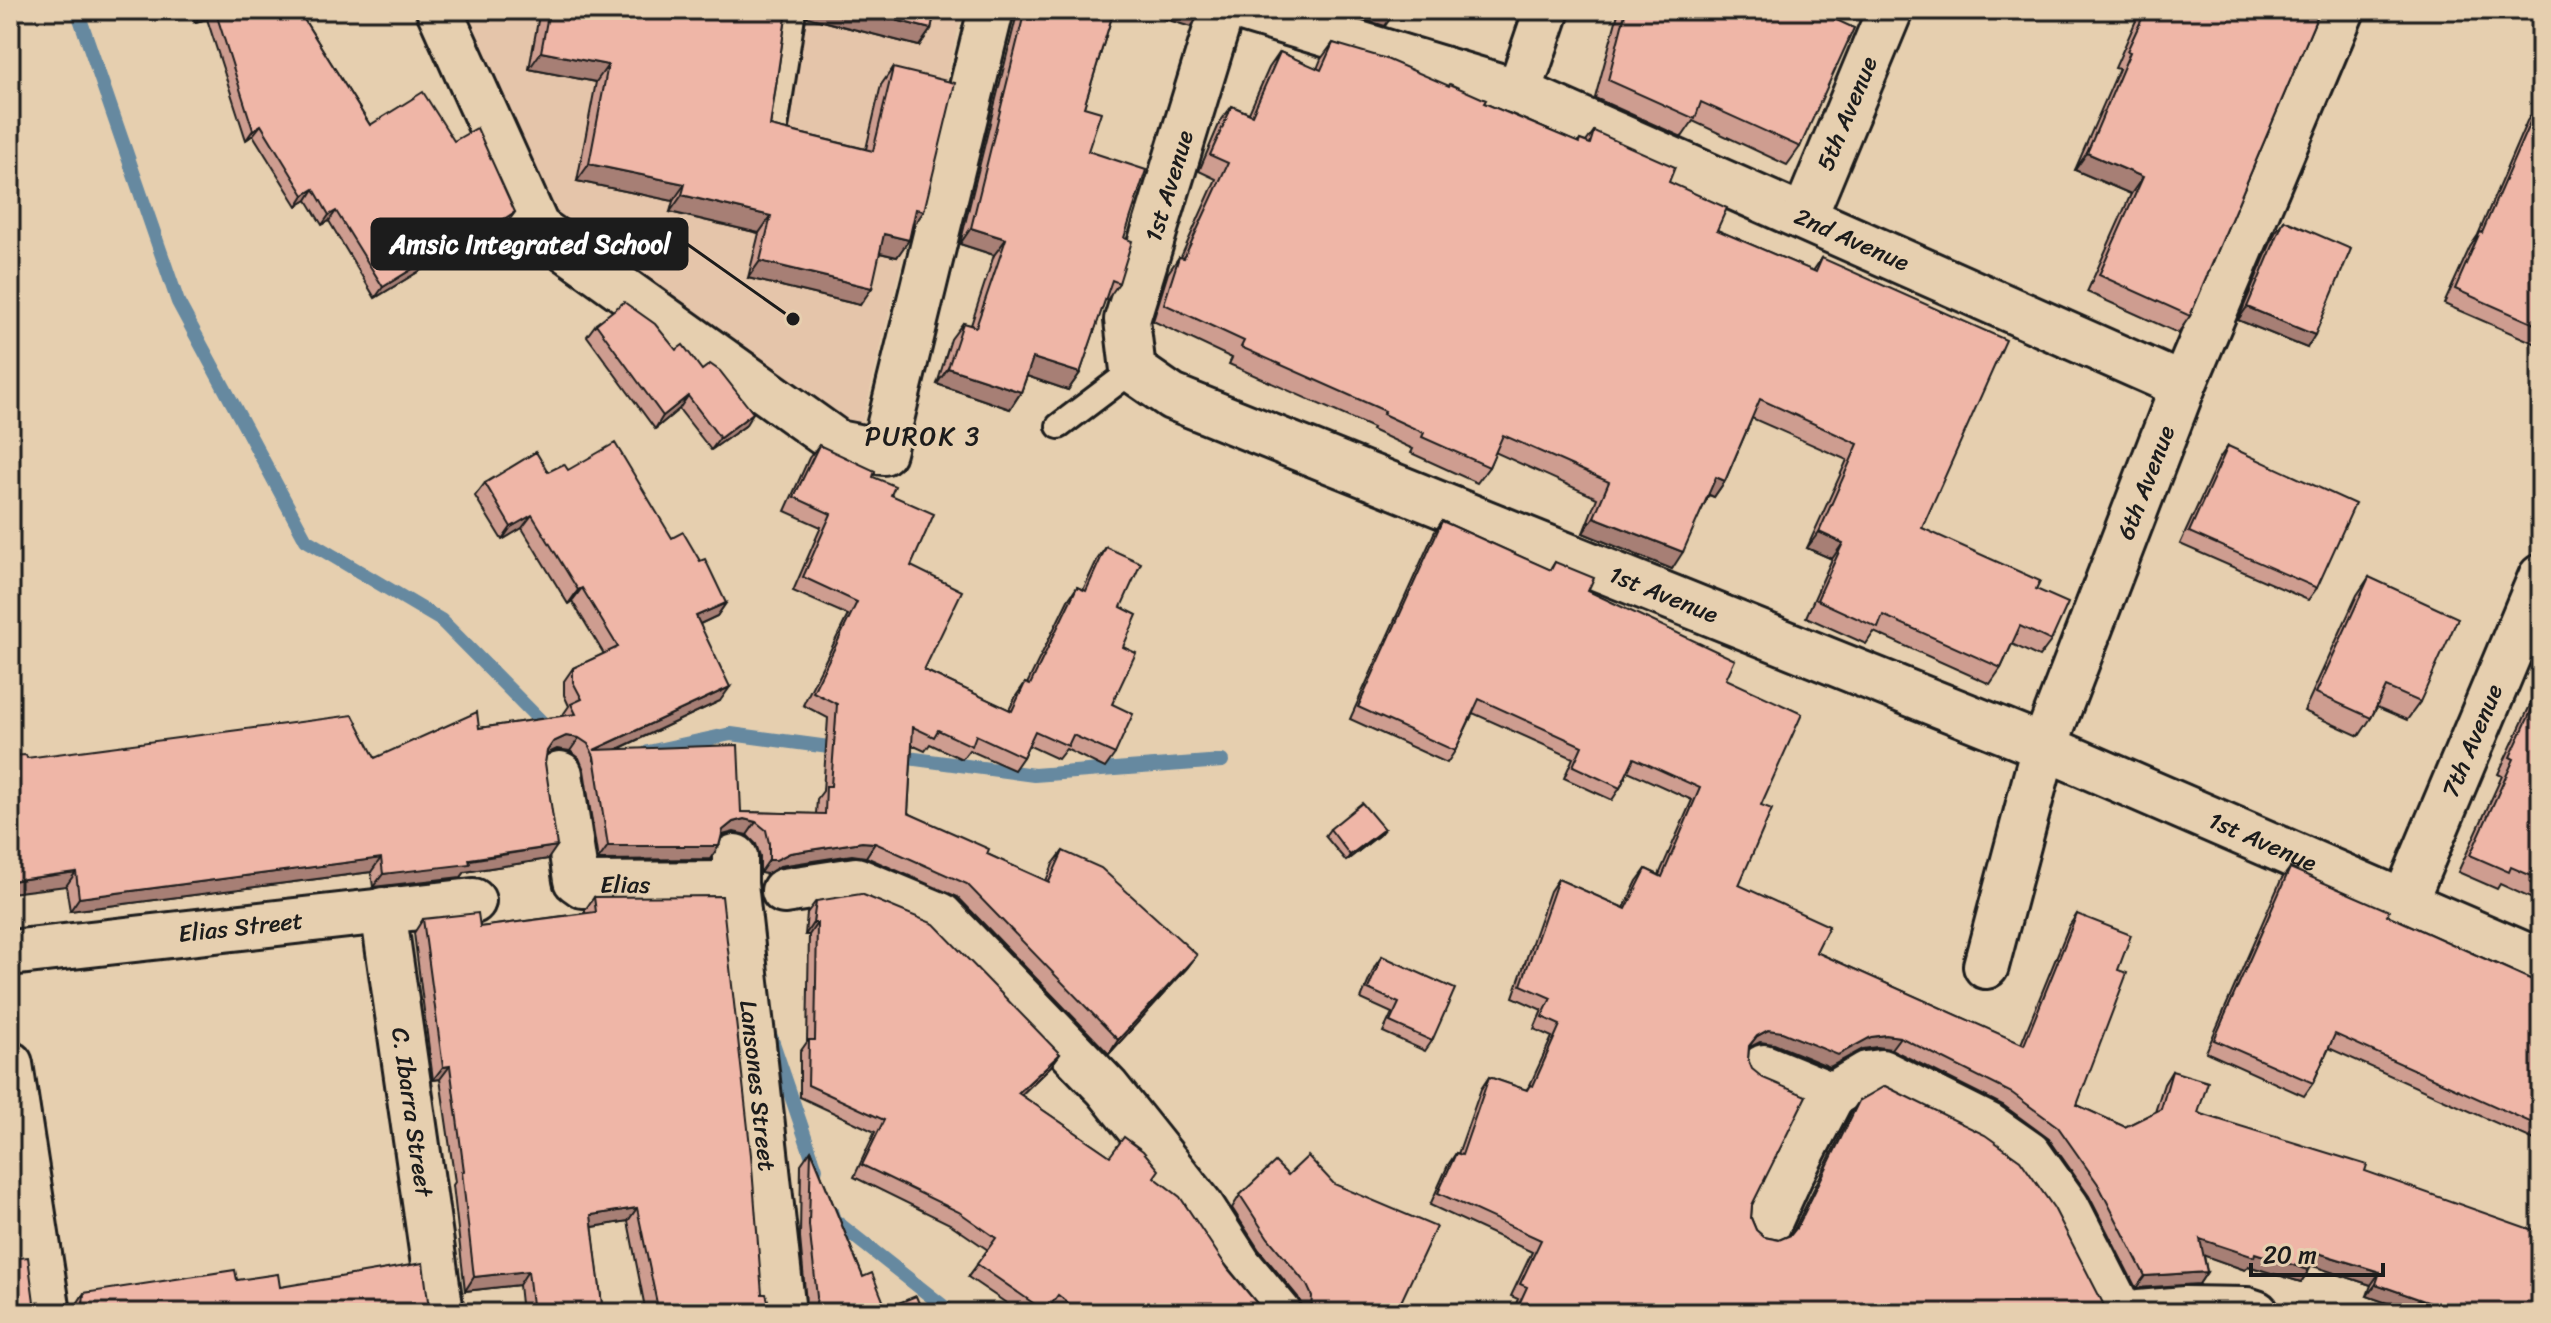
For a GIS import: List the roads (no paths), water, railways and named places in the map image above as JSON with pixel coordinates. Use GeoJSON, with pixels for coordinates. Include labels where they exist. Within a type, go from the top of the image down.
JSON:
{"type":"FeatureCollection","features":[{"type":"Feature","properties":{"kind":"street"},"geometry":{"type":"LineString","coordinates":[[439,10],[537,228],[838,443],[883,452],[991,10]]}},
{"type":"Feature","properties":{"kind":"street","name":"1st Avenue"},"geometry":{"type":"LineString","coordinates":[[1222,10],[1127,320],[1133,370],[1172,397],[2044,747],[2541,962]]}},
{"type":"Feature","properties":{"kind":"street","name":"2nd Avenue"},"geometry":{"type":"LineString","coordinates":[[1245,10],[1519,92],[2183,386]]}},
{"type":"Feature","properties":{"kind":"street"},"geometry":{"type":"LineString","coordinates":[[1519,92],[1547,10]]}},
{"type":"Feature","properties":{"kind":"street","name":"5th Avenue"},"geometry":{"type":"LineString","coordinates":[[1804,217],[1890,10]]}},
{"type":"Feature","properties":{"kind":"street","name":"6th Avenue"},"geometry":{"type":"LineString","coordinates":[[1986,966],[2044,747],[2183,386],[2342,10]]}},
{"type":"Feature","properties":{"kind":"street","name":"7th Avenue"},"geometry":{"type":"LineString","coordinates":[[2404,903],[2541,577]]}},
{"type":"Feature","properties":{"kind":"street","name":"Elias"},"geometry":{"type":"LineString","coordinates":[[560,774],[576,880],[583,885],[735,870]]}},
{"type":"Feature","properties":{"kind":"street","name":"Lansones Street"},"geometry":{"type":"LineString","coordinates":[[735,870],[783,1313]]}},
{"type":"Feature","properties":{"kind":"street"},"geometry":{"type":"LineString","coordinates":[[784,891],[856,880],[940,915],[1107,1088],[1201,1206],[1239,1265],[1279,1313]]}},
{"type":"Feature","properties":{"kind":"street","name":"Elias Street"},"geometry":{"type":"LineString","coordinates":[[10,953],[473,901]]}},
{"type":"Feature","properties":{"kind":"street","name":"C. Ibarra Street"},"geometry":{"type":"LineString","coordinates":[[383,910],[441,1313]]}},
{"type":"Feature","properties":{"kind":"street"},"geometry":{"type":"LineString","coordinates":[[10,1064],[48,1313]]}},
{"type":"Feature","properties":{"kind":"street"},"geometry":{"type":"LineString","coordinates":[[1764,1067],[1832,1095]]}},
{"type":"Feature","properties":{"kind":"street"},"geometry":{"type":"LineString","coordinates":[[1767,1227],[1832,1095],[1867,1074],[1881,1072],[1989,1126],[2029,1154],[2067,1207],[2121,1313]]}},
{"type":"Feature","properties":{"kind":"street"},"geometry":{"type":"LineString","coordinates":[[2139,1313],[2185,1309],[2247,1310],[2256,1313]]}},
{"type":"Feature","properties":{"kind":"lane"},"geometry":{"type":"LineString","coordinates":[[775,128],[793,10]]}},
{"type":"Feature","properties":{"kind":"lane"},"geometry":{"type":"LineString","coordinates":[[1059,426],[1133,370]]}},
{"type":"Feature","properties":{"kind":"waterway"},"geometry":{"type":"LineString","coordinates":[[77,10],[178,302],[306,540],[441,620],[584,765],[596,763]]}},
{"type":"Feature","properties":{"kind":"waterway"},"geometry":{"type":"LineString","coordinates":[[648,752],[731,734],[844,749]]}},
{"type":"Feature","properties":{"kind":"waterway"},"geometry":{"type":"LineString","coordinates":[[893,756],[1034,775],[1222,761]]}},
{"type":"Feature","properties":{"kind":"waterway"},"geometry":{"type":"LineString","coordinates":[[770,1034],[816,1169]]}},
{"type":"Feature","properties":{"kind":"waterway"},"geometry":{"type":"LineString","coordinates":[[831,1211],[834,1220],[952,1313]]}},
{"type":"Feature","properties":{"kind":"place","name":"Amsic Integrated School"},"geometry":{"type":"Point","coordinates":[793,319]}},
{"type":"Feature","properties":{"kind":"district","name":"PUROK 3"},"geometry":{"type":"Point","coordinates":[923,436]}}]}
